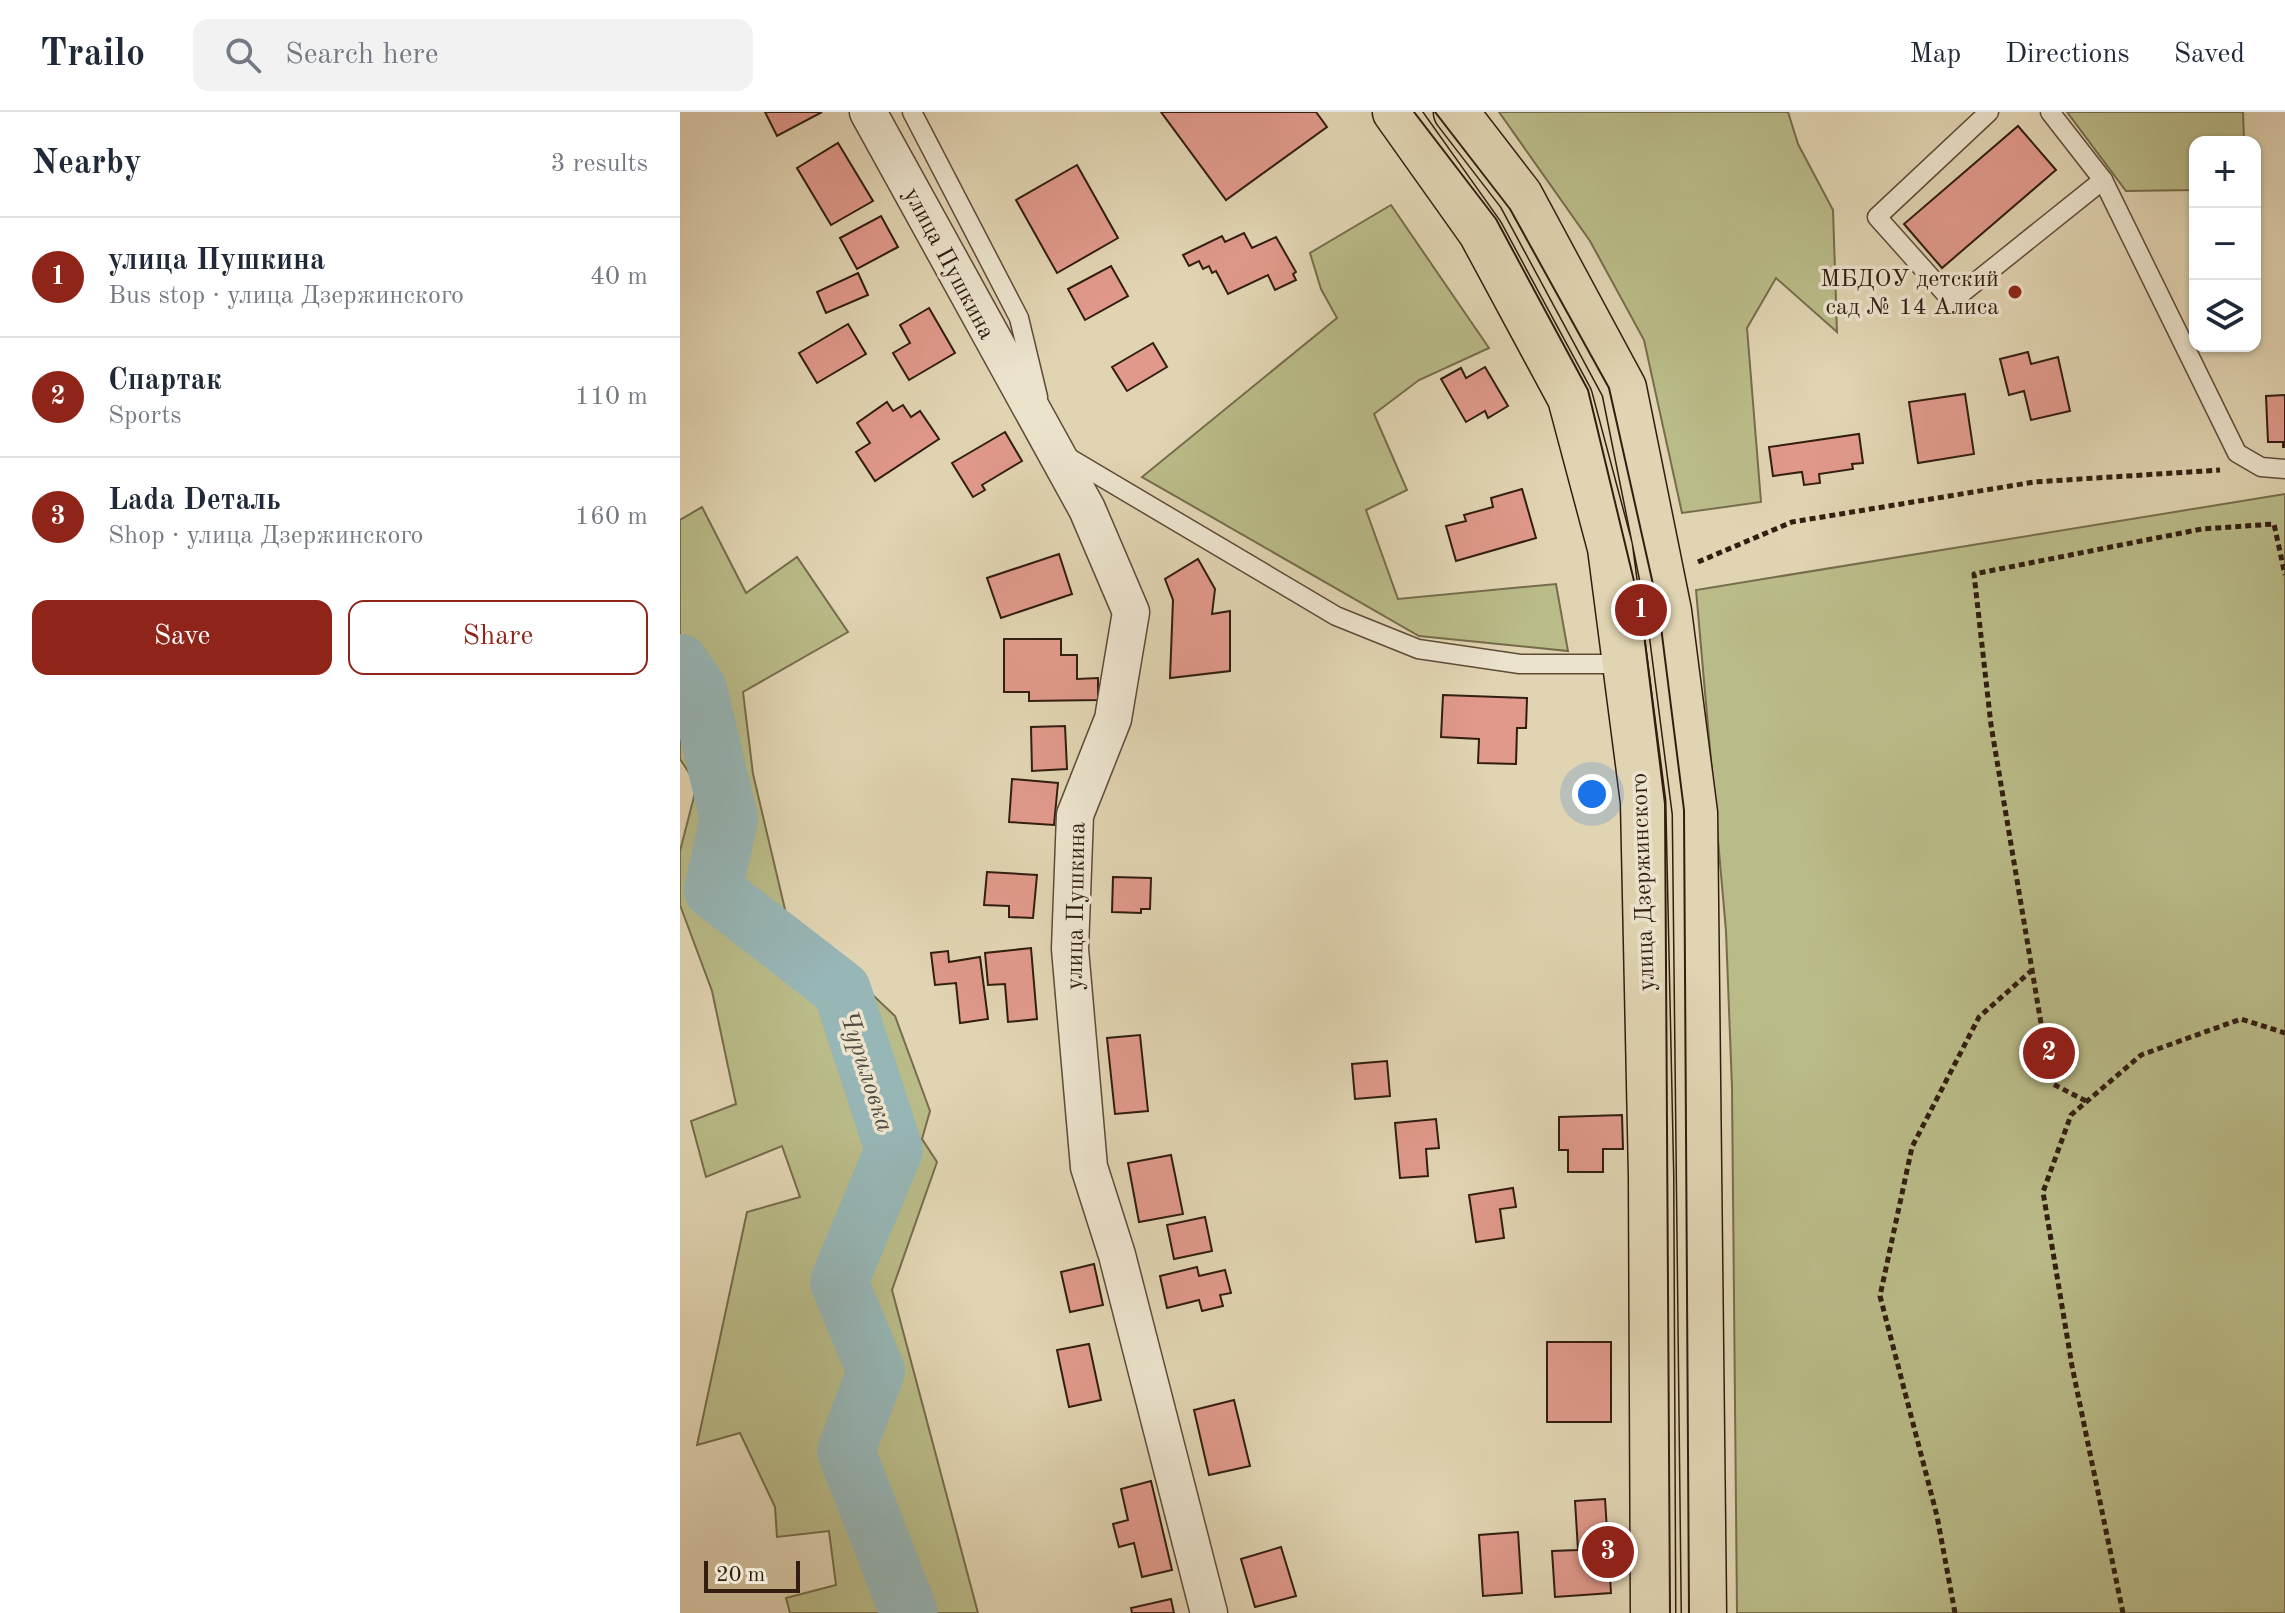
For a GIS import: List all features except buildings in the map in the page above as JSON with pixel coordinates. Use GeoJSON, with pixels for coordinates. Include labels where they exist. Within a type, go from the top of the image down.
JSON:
{"type":"FeatureCollection","features":[{"type":"Feature","properties":{"kind":"main road","name":"улица Дзержинского"},"geometry":{"type":"LineString","coordinates":[[1395,112],[1481,233],[1570,398],[1610,548],[1643,802],[1651,1192],[1653,1613]]}},
{"type":"Feature","properties":{"kind":"main road"},"geometry":{"type":"LineString","coordinates":[[1456,112],[1520,195],[1624,388],[1669,611],[1695,813],[1704,1613]]}},
{"type":"Feature","properties":{"kind":"street","name":"улица Пушкина"},"geometry":{"type":"LineString","coordinates":[[868,112],[1087,509],[1131,612],[1113,719],[1075,815],[1070,949],[1089,1167],[1117,1255],[1209,1613]]}},
{"type":"Feature","properties":{"kind":"lane"},"geometry":{"type":"LineString","coordinates":[[912,112],[1019,318],[1051,447],[1336,616],[1418,649],[1520,664],[1625,664]]}},
{"type":"Feature","properties":{"kind":"lane"},"geometry":{"type":"LineString","coordinates":[[1989,112],[1877,217],[1952,301],[2103,180]]}},
{"type":"Feature","properties":{"kind":"lane"},"geometry":{"type":"LineString","coordinates":[[2050,112],[2103,180],[2237,453],[2261,467],[2285,469]]}},
{"type":"Feature","properties":{"kind":"path"},"geometry":{"type":"LineString","coordinates":[[1690,565],[1792,522],[2034,482],[2261,467]]}},
{"type":"Feature","properties":{"kind":"path"},"geometry":{"type":"LineString","coordinates":[[2086,1101],[2051,1083],[1991,725],[1974,574],[2202,529],[2274,524],[2285,575]]}},
{"type":"Feature","properties":{"kind":"path"},"geometry":{"type":"LineString","coordinates":[[1955,1613],[1937,1516],[1880,1296],[1912,1147],[1979,1017],[2032,970]]}},
{"type":"Feature","properties":{"kind":"path"},"geometry":{"type":"LineString","coordinates":[[2123,1613],[2072,1366],[2043,1192],[2071,1115],[2141,1055],[2241,1019],[2285,1033]]}},
{"type":"Feature","properties":{"kind":"green space"},"geometry":{"type":"Polygon","coordinates":[[[1499,112],[1788,112],[1798,144],[1833,210],[1837,332],[1776,278],[1747,328],[1761,502],[1682,513],[1644,340],[1590,241],[1499,112]]]}},
{"type":"Feature","properties":{"kind":"green space"},"geometry":{"type":"Polygon","coordinates":[[[2067,112],[2243,112],[2244,136],[2189,136],[2189,190],[2126,191],[2067,112]]]}},
{"type":"Feature","properties":{"kind":"green space"},"geometry":{"type":"Polygon","coordinates":[[[1391,205],[1489,348],[1419,380],[1374,414],[1407,490],[1366,510],[1398,599],[1556,584],[1568,651],[1419,636],[1142,477],[1337,318],[1321,289],[1310,253],[1391,205]]]}},
{"type":"Feature","properties":{"kind":"green space"},"geometry":{"type":"Polygon","coordinates":[[[2285,494],[2285,1613],[1737,1613],[1732,1088],[1726,931],[1696,590],[2285,494]]]}},
{"type":"Feature","properties":{"kind":"green space"},"geometry":{"type":"Polygon","coordinates":[[[702,507],[746,593],[797,557],[848,632],[743,692],[753,774],[792,939],[836,960],[895,1016],[930,1111],[922,1139],[937,1162],[892,1290],[978,1613],[790,1613],[786,1598],[836,1585],[829,1531],[777,1537],[775,1507],[740,1433],[697,1445],[747,1212],[800,1197],[782,1146],[706,1177],[691,1121],[736,1104],[712,991],[680,905],[680,851],[697,785],[680,759],[680,520],[702,507]]]}},
{"type":"Feature","properties":{"kind":"waterway","name":"Чуриловка"},"geometry":{"type":"LineString","coordinates":[[680,663],[698,689],[729,819],[713,890],[842,990],[894,1150],[839,1282],[876,1371],[846,1451],[909,1613]]}},
{"type":"Feature","properties":{"kind":"tram line"},"geometry":{"type":"LineString","coordinates":[[1414,112],[1496,219],[1588,390],[1641,610],[1665,804],[1670,1613]]}},
{"type":"Feature","properties":{"kind":"tram line"},"geometry":{"type":"LineString","coordinates":[[1435,112],[1510,209],[1609,388],[1659,611],[1684,810],[1689,1613]]}},
{"type":"Feature","properties":{"kind":"place","name":"МБДОУ детский сад № 14 Алиса"},"geometry":{"type":"Point","coordinates":[2015,292]}},
{"type":"Feature","properties":{"kind":"place","name":"улица Пушкина"},"geometry":{"type":"Point","coordinates":[1641,610]}},
{"type":"Feature","properties":{"kind":"place","name":"Спартак"},"geometry":{"type":"Point","coordinates":[2049,1053]}},
{"type":"Feature","properties":{"kind":"place","name":"Lada Dеталь"},"geometry":{"type":"Point","coordinates":[1608,1552]}}]}
